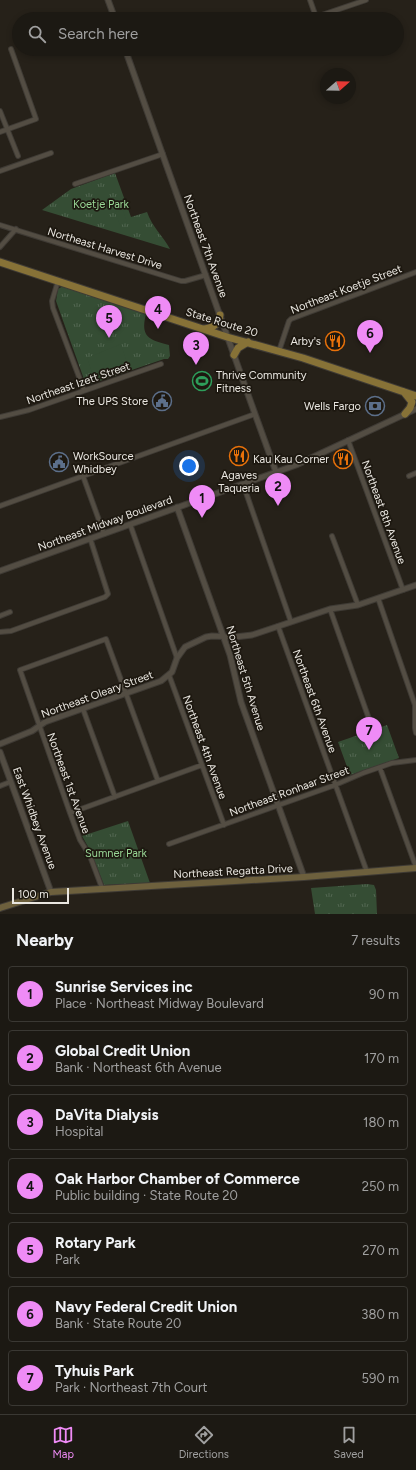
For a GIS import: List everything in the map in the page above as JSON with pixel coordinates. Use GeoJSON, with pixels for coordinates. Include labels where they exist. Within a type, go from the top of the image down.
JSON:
{"type":"FeatureCollection","features":[{"type":"Feature","properties":{"kind":"main road","name":"State Route 20"},"geometry":{"type":"LineString","coordinates":[[0,262],[203,329],[279,351],[416,396]]}},
{"type":"Feature","properties":{"kind":"main road"},"geometry":{"type":"LineString","coordinates":[[203,329],[216,325],[220,315]]}},
{"type":"Feature","properties":{"kind":"main road"},"geometry":{"type":"LineString","coordinates":[[234,355],[238,348],[248,342]]}},
{"type":"Feature","properties":{"kind":"main road"},"geometry":{"type":"LineString","coordinates":[[404,392],[412,402],[410,408],[405,414]]}},
{"type":"Feature","properties":{"kind":"main road","name":"Northeast Regatta Drive"},"geometry":{"type":"LineString","coordinates":[[0,908],[50,892],[304,877],[416,867]]}},
{"type":"Feature","properties":{"kind":"street"},"geometry":{"type":"LineString","coordinates":[[108,0],[112,12]]}},
{"type":"Feature","properties":{"kind":"street"},"geometry":{"type":"LineString","coordinates":[[310,0],[314,12]]}},
{"type":"Feature","properties":{"kind":"street"},"geometry":{"type":"LineString","coordinates":[[333,12],[366,0]]}},
{"type":"Feature","properties":{"kind":"street"},"geometry":{"type":"LineString","coordinates":[[0,132],[36,119],[14,56]]}},
{"type":"Feature","properties":{"kind":"street","name":"Northeast 7th Avenue"},"geometry":{"type":"LineString","coordinates":[[128,56],[276,472]]}},
{"type":"Feature","properties":{"kind":"street"},"geometry":{"type":"LineString","coordinates":[[0,112],[18,156]]}},
{"type":"Feature","properties":{"kind":"street"},"geometry":{"type":"LineString","coordinates":[[0,171],[50,153]]}},
{"type":"Feature","properties":{"kind":"street"},"geometry":{"type":"LineString","coordinates":[[75,184],[163,154]]}},
{"type":"Feature","properties":{"kind":"street","name":"Northeast Harvest Drive"},"geometry":{"type":"LineString","coordinates":[[0,225],[181,281],[206,276]]}},
{"type":"Feature","properties":{"kind":"street"},"geometry":{"type":"LineString","coordinates":[[0,247],[16,229]]}},
{"type":"Feature","properties":{"kind":"street","name":"Northeast Koetje Street"},"geometry":{"type":"LineString","coordinates":[[279,351],[289,321],[292,319],[416,272]]}},
{"type":"Feature","properties":{"kind":"street"},"geometry":{"type":"LineString","coordinates":[[58,281],[52,301],[53,308],[84,390]]}},
{"type":"Feature","properties":{"kind":"street","name":"Northeast Izett Street"},"geometry":{"type":"LineString","coordinates":[[0,417],[29,410],[161,364]]}},
{"type":"Feature","properties":{"kind":"street","name":"Northeast Midway Boulevard"},"geometry":{"type":"LineString","coordinates":[[0,571],[296,465],[416,409]]}},
{"type":"Feature","properties":{"kind":"street"},"geometry":{"type":"LineString","coordinates":[[0,506],[255,414]]}},
{"type":"Feature","properties":{"kind":"street","name":"Northeast 8th Avenue"},"geometry":{"type":"LineString","coordinates":[[348,440],[403,590]]}},
{"type":"Feature","properties":{"kind":"street"},"geometry":{"type":"LineString","coordinates":[[410,476],[416,473]]}},
{"type":"Feature","properties":{"kind":"street"},"geometry":{"type":"LineString","coordinates":[[83,476],[104,534]]}},
{"type":"Feature","properties":{"kind":"street"},"geometry":{"type":"LineString","coordinates":[[243,484],[291,622]]}},
{"type":"Feature","properties":{"kind":"street","name":"Northeast 5th Avenue"},"geometry":{"type":"LineString","coordinates":[[177,508],[224,636],[241,702],[304,877]]}},
{"type":"Feature","properties":{"kind":"street"},"geometry":{"type":"LineString","coordinates":[[130,524],[177,658]]}},
{"type":"Feature","properties":{"kind":"street"},"geometry":{"type":"LineString","coordinates":[[332,536],[358,605]]}},
{"type":"Feature","properties":{"kind":"street"},"geometry":{"type":"LineString","coordinates":[[0,632],[11,632],[105,598],[108,594],[90,538]]}},
{"type":"Feature","properties":{"kind":"street","name":"Northeast Oleary Street"},"geometry":{"type":"LineString","coordinates":[[0,744],[32,732],[45,722],[161,681],[172,672],[177,658],[185,647],[193,642],[212,636],[234,637],[252,635],[330,609],[358,605],[416,585]]}},
{"type":"Feature","properties":{"kind":"street"},"geometry":{"type":"LineString","coordinates":[[378,598],[415,705],[416,733]]}},
{"type":"Feature","properties":{"kind":"street"},"geometry":{"type":"LineString","coordinates":[[330,609],[374,733]]}},
{"type":"Feature","properties":{"kind":"street"},"geometry":{"type":"LineString","coordinates":[[0,616],[10,612]]}},
{"type":"Feature","properties":{"kind":"street","name":"Northeast 6th Avenue"},"geometry":{"type":"LineString","coordinates":[[278,626],[367,872]]}},
{"type":"Feature","properties":{"kind":"street","name":"Northeast 1st Avenue"},"geometry":{"type":"LineString","coordinates":[[102,888],[90,856],[80,840],[38,727],[20,670],[106,639],[127,693]]}},
{"type":"Feature","properties":{"kind":"street","name":"Northeast 4th Avenue"},"geometry":{"type":"LineString","coordinates":[[169,676],[224,825]]}},
{"type":"Feature","properties":{"kind":"street"},"geometry":{"type":"LineString","coordinates":[[127,693],[158,781]]}},
{"type":"Feature","properties":{"kind":"street"},"geometry":{"type":"LineString","coordinates":[[83,708],[115,797]]}},
{"type":"Feature","properties":{"kind":"street","name":"East Whidbey Avenue"},"geometry":{"type":"LineString","coordinates":[[0,752],[50,892]]}},
{"type":"Feature","properties":{"kind":"street","name":"Northeast Ronhaar Street"},"geometry":{"type":"LineString","coordinates":[[169,844],[278,806],[392,763],[416,760]]}},
{"type":"Feature","properties":{"kind":"street"},"geometry":{"type":"LineString","coordinates":[[70,813],[202,765]]}},
{"type":"Feature","properties":{"kind":"street"},"geometry":{"type":"LineString","coordinates":[[380,768],[416,867]]}},
{"type":"Feature","properties":{"kind":"street"},"geometry":{"type":"LineString","coordinates":[[0,786],[10,782]]}},
{"type":"Feature","properties":{"kind":"green space","name":"Koetje Park"},"geometry":{"type":"Polygon","coordinates":[[[115,173],[131,217],[147,212],[170,249],[42,210],[71,189],[115,173]]]}},
{"type":"Feature","properties":{"kind":"green space"},"geometry":{"type":"Polygon","coordinates":[[[123,210],[127,223],[120,225],[115,212],[123,210]]]}},
{"type":"Feature","properties":{"kind":"green space"},"geometry":{"type":"Polygon","coordinates":[[[63,286],[146,314],[144,322],[145,333],[151,339],[169,345],[170,356],[168,359],[164,359],[88,385],[85,382],[56,301],[58,289],[63,286]]]}},
{"type":"Feature","properties":{"kind":"green space"},"geometry":{"type":"Polygon","coordinates":[[[121,344],[127,362],[93,375],[87,358],[121,344]]]}},
{"type":"Feature","properties":{"kind":"green space"},"geometry":{"type":"Polygon","coordinates":[[[387,725],[399,758],[350,775],[338,742],[387,725]]]}},
{"type":"Feature","properties":{"kind":"green space","name":"Sumner Park"},"geometry":{"type":"Polygon","coordinates":[[[128,821],[150,883],[104,885],[91,852],[82,836],[128,821]]]}},
{"type":"Feature","properties":{"kind":"green space"},"geometry":{"type":"Polygon","coordinates":[[[367,884],[374,885],[376,890],[377,914],[315,914],[311,888],[367,884]]]}},
{"type":"Feature","properties":{"kind":"place","name":"Oak Harbor Chamber of Commerce"},"geometry":{"type":"Point","coordinates":[158,329]}},
{"type":"Feature","properties":{"kind":"place","name":"Rotary Park"},"geometry":{"type":"Point","coordinates":[109,338]}},
{"type":"Feature","properties":{"kind":"place","name":"Arby's"},"geometry":{"type":"Point","coordinates":[335,341]}},
{"type":"Feature","properties":{"kind":"place","name":"Navy Federal Credit Union"},"geometry":{"type":"Point","coordinates":[370,353]}},
{"type":"Feature","properties":{"kind":"place","name":"DaVita Dialysis"},"geometry":{"type":"Point","coordinates":[196,365]}},
{"type":"Feature","properties":{"kind":"place","name":"Thrive Community Fitness"},"geometry":{"type":"Point","coordinates":[202,381]}},
{"type":"Feature","properties":{"kind":"place","name":"The UPS Store"},"geometry":{"type":"Point","coordinates":[162,401]}},
{"type":"Feature","properties":{"kind":"place","name":"Wells Fargo"},"geometry":{"type":"Point","coordinates":[375,406]}},
{"type":"Feature","properties":{"kind":"place","name":"Agaves Taqueria"},"geometry":{"type":"Point","coordinates":[239,456]}},
{"type":"Feature","properties":{"kind":"place","name":"Kau Kau Corner"},"geometry":{"type":"Point","coordinates":[343,459]}},
{"type":"Feature","properties":{"kind":"place","name":"WorkSource Whidbey"},"geometry":{"type":"Point","coordinates":[59,462]}},
{"type":"Feature","properties":{"kind":"place","name":"Global Credit Union"},"geometry":{"type":"Point","coordinates":[278,506]}},
{"type":"Feature","properties":{"kind":"place","name":"Sunrise Services inc"},"geometry":{"type":"Point","coordinates":[202,518]}},
{"type":"Feature","properties":{"kind":"place","name":"Tyhuis Park"},"geometry":{"type":"Point","coordinates":[369,750]}}]}
